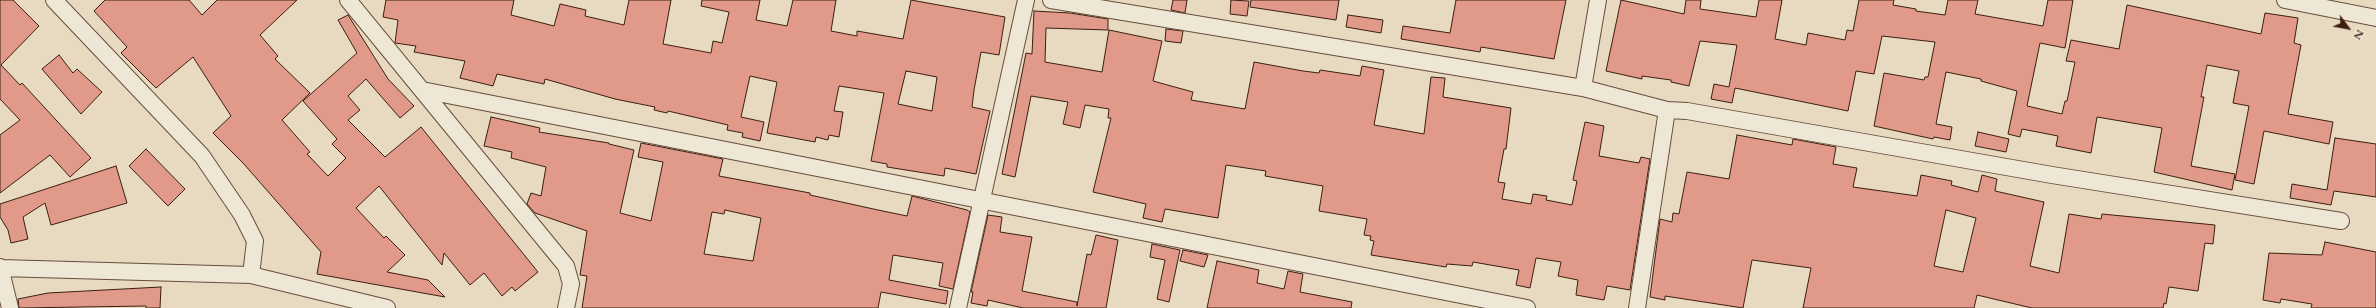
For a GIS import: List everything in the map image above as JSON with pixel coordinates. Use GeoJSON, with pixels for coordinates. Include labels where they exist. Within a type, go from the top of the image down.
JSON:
{"type":"FeatureCollection","features":[{"type":"Feature","properties":{"kind":"street"},"geometry":{"type":"LineString","coordinates":[[54,0],[202,156],[242,215],[255,241],[251,275]]}},
{"type":"Feature","properties":{"kind":"street"},"geometry":{"type":"LineString","coordinates":[[348,0],[566,266],[571,284],[566,308]]}},
{"type":"Feature","properties":{"kind":"street"},"geometry":{"type":"LineString","coordinates":[[958,308],[1026,0]]}},
{"type":"Feature","properties":{"kind":"street"},"geometry":{"type":"LineString","coordinates":[[1051,0],[1583,88],[1666,110],[1687,111],[2052,175],[2341,221]]}},
{"type":"Feature","properties":{"kind":"street"},"geometry":{"type":"LineString","coordinates":[[1583,88],[1598,0]]}},
{"type":"Feature","properties":{"kind":"street"},"geometry":{"type":"LineString","coordinates":[[2284,0],[2376,18]]}},
{"type":"Feature","properties":{"kind":"street"},"geometry":{"type":"LineString","coordinates":[[422,90],[982,202],[1527,308]]}},
{"type":"Feature","properties":{"kind":"street"},"geometry":{"type":"LineString","coordinates":[[1636,308],[1666,110]]}},
{"type":"Feature","properties":{"kind":"street"},"geometry":{"type":"LineString","coordinates":[[10,308],[0,268],[251,275],[387,308]]}},
{"type":"Feature","properties":{"kind":"building"},"geometry":{"type":"Polygon","coordinates":[[[0,0],[13,0],[39,26],[1,65],[20,85],[22,83],[91,158],[70,177],[50,155],[0,193],[0,135],[20,120],[0,99],[0,0]]]}},
{"type":"Feature","properties":{"kind":"building"},"geometry":{"type":"Polygon","coordinates":[[[105,0],[189,0],[202,15],[217,0],[297,0],[260,35],[278,56],[275,59],[310,93],[282,120],[310,152],[307,154],[328,176],[346,158],[332,144],[337,139],[303,101],[357,53],[338,20],[348,15],[388,79],[414,106],[400,118],[366,79],[348,96],[360,110],[348,120],[385,157],[421,127],[538,272],[515,291],[512,287],[502,296],[484,273],[470,285],[444,253],[442,265],[379,186],[356,208],[384,238],[386,236],[405,255],[387,272],[428,280],[445,297],[317,274],[321,252],[243,163],[213,133],[231,116],[193,57],[156,88],[121,53],[127,47],[94,11],[105,0]]]}},
{"type":"Feature","properties":{"kind":"building"},"geometry":{"type":"Polygon","coordinates":[[[386,0],[514,0],[511,15],[554,26],[560,4],[586,10],[585,16],[624,25],[629,0],[671,0],[663,44],[711,53],[713,41],[722,43],[729,12],[701,6],[702,0],[760,0],[756,20],[787,26],[793,0],[836,0],[831,31],[857,36],[857,31],[903,39],[911,0],[1005,17],[999,55],[981,52],[972,107],[990,111],[976,174],[945,168],[944,176],[887,167],[887,164],[871,161],[884,93],[839,86],[834,111],[843,112],[839,137],[829,135],[828,140],[816,137],[815,142],[767,133],[777,82],[750,76],[741,117],[764,122],[760,141],[742,137],[743,133],[727,130],[728,125],[668,111],[667,113],[654,110],[655,107],[615,99],[545,79],[544,84],[497,74],[493,86],[460,78],[465,61],[414,52],[416,46],[395,43],[398,20],[383,17],[386,0]],[[906,71],[898,104],[932,111],[937,77],[906,71]]]}},
{"type":"Feature","properties":{"kind":"building"},"geometry":{"type":"Polygon","coordinates":[[[1173,0],[1187,0],[1185,13],[1171,10],[1173,0]]]}},
{"type":"Feature","properties":{"kind":"building"},"geometry":{"type":"Polygon","coordinates":[[[1231,0],[1249,1],[1247,16],[1230,14],[1231,0]]]}},
{"type":"Feature","properties":{"kind":"building"},"geometry":{"type":"Polygon","coordinates":[[[1251,0],[1339,0],[1336,20],[1250,7],[1251,0]]]}},
{"type":"Feature","properties":{"kind":"building"},"geometry":{"type":"Polygon","coordinates":[[[1456,0],[1566,0],[1554,59],[1481,47],[1480,52],[1401,39],[1403,26],[1450,33],[1456,0]]]}},
{"type":"Feature","properties":{"kind":"building"},"geometry":{"type":"Polygon","coordinates":[[[1621,0],[1684,14],[1686,0],[1701,0],[1700,9],[1756,17],[1759,0],[1782,0],[1775,39],[1806,45],[1808,33],[1845,40],[1847,30],[1853,31],[1859,0],[1894,0],[1893,5],[1916,9],[1916,11],[1945,15],[1948,0],[1978,0],[1975,14],[2043,26],[2048,0],[2073,0],[2065,48],[2040,43],[2027,106],[2062,114],[2065,101],[2067,101],[2075,62],[2066,61],[2071,40],[2119,49],[2127,5],[2261,34],[2265,13],[2298,18],[2294,43],[2301,45],[2288,114],[2333,122],[2329,144],[2264,131],[2254,184],[2235,180],[2249,106],[2233,103],[2239,71],[2207,65],[2201,97],[2204,97],[2191,166],[2235,174],[2232,190],[2154,172],[2162,128],[2097,117],[2091,153],[2056,146],[2058,136],[2022,129],[2020,137],[2008,134],[2017,91],[1981,81],[1981,79],[1946,72],[1936,124],[1952,127],[1950,140],[1934,137],[1933,139],[1874,126],[1884,73],[1924,80],[1925,77],[1928,77],[1935,42],[1882,36],[1874,74],[1856,71],[1848,111],[1735,88],[1732,103],[1711,99],[1714,84],[1729,87],[1737,45],[1700,41],[1689,86],[1671,82],[1671,80],[1642,76],[1642,79],[1606,71],[1621,0]]]}},
{"type":"Feature","properties":{"kind":"building"},"geometry":{"type":"Polygon","coordinates":[[[1034,11],[1070,13],[1108,19],[1108,30],[1046,28],[1045,62],[1102,72],[1109,30],[1162,41],[1153,81],[1193,92],[1191,100],[1245,109],[1254,62],[1303,71],[1319,73],[1320,70],[1360,76],[1362,66],[1384,70],[1374,125],[1424,134],[1431,77],[1445,78],[1443,97],[1511,108],[1506,149],[1504,149],[1498,182],[1505,183],[1502,199],[1531,204],[1533,194],[1547,196],[1546,200],[1572,205],[1577,181],[1573,180],[1585,122],[1604,126],[1599,156],[1639,163],[1641,157],[1650,159],[1630,290],[1607,286],[1604,300],[1576,295],[1578,280],[1558,276],[1561,262],[1536,258],[1530,288],[1516,285],[1519,270],[1473,262],[1472,266],[1447,264],[1446,267],[1371,255],[1374,241],[1370,240],[1371,236],[1364,235],[1367,219],[1319,211],[1323,186],[1265,176],[1266,171],[1226,165],[1218,218],[1165,209],[1162,222],[1143,218],[1146,204],[1093,192],[1111,118],[1108,118],[1109,109],[1085,105],[1080,128],[1063,124],[1068,102],[1031,96],[1015,177],[1002,174],[1026,53],[1032,54],[1034,11]]]}},
{"type":"Feature","properties":{"kind":"building"},"geometry":{"type":"Polygon","coordinates":[[[1348,15],[1383,20],[1381,33],[1346,27],[1348,15]]]}},
{"type":"Feature","properties":{"kind":"building"},"geometry":{"type":"Polygon","coordinates":[[[1166,29],[1183,31],[1181,43],[1165,41],[1166,29]]]}},
{"type":"Feature","properties":{"kind":"building"},"geometry":{"type":"Polygon","coordinates":[[[59,55],[73,73],[77,69],[102,92],[81,114],[42,69],[59,55]]]}},
{"type":"Feature","properties":{"kind":"building"},"geometry":{"type":"Polygon","coordinates":[[[491,117],[540,128],[539,132],[609,143],[634,150],[620,213],[651,221],[663,162],[638,157],[641,143],[723,159],[719,176],[810,193],[810,195],[878,210],[907,216],[912,196],[970,212],[953,289],[939,286],[943,263],[893,255],[889,280],[948,291],[946,304],[881,292],[878,308],[582,308],[587,276],[580,275],[587,231],[535,213],[527,204],[531,193],[541,196],[546,167],[511,158],[512,152],[484,146],[491,117]],[[725,210],[724,214],[712,212],[704,254],[753,261],[761,218],[725,210]]]}},
{"type":"Feature","properties":{"kind":"building"},"geometry":{"type":"Polygon","coordinates":[[[1978,132],[2009,139],[2006,152],[1975,146],[1978,132]]]}},
{"type":"Feature","properties":{"kind":"building"},"geometry":{"type":"Polygon","coordinates":[[[1737,135],[1792,145],[1793,139],[1836,147],[1833,164],[1857,168],[1853,187],[1917,196],[1921,175],[1952,181],[1951,185],[1978,192],[1982,175],[1997,179],[1995,191],[2044,202],[2030,266],[2059,273],[2069,214],[2101,219],[2102,214],[2215,225],[2213,244],[2205,243],[2198,291],[2169,287],[2166,304],[2164,303],[2163,308],[2032,308],[1977,295],[1974,308],[1803,308],[1811,268],[1752,260],[1743,308],[1665,296],[1665,300],[1650,297],[1660,219],[1672,222],[1673,213],[1679,214],[1687,172],[1729,179],[1737,135]],[[1946,210],[1934,266],[1963,272],[1976,218],[1946,210]]]}},
{"type":"Feature","properties":{"kind":"building"},"geometry":{"type":"Polygon","coordinates":[[[2335,138],[2376,144],[2376,197],[2334,191],[2331,205],[2290,198],[2292,184],[2327,190],[2335,138]]]}},
{"type":"Feature","properties":{"kind":"building"},"geometry":{"type":"Polygon","coordinates":[[[146,149],[185,189],[168,206],[129,166],[146,149]]]}},
{"type":"Feature","properties":{"kind":"building"},"geometry":{"type":"Polygon","coordinates":[[[116,166],[127,203],[51,225],[45,203],[23,217],[28,239],[11,243],[8,230],[0,217],[0,204],[116,166]]]}},
{"type":"Feature","properties":{"kind":"building"},"geometry":{"type":"Polygon","coordinates":[[[988,215],[1002,217],[1000,232],[1032,237],[1022,291],[1077,302],[1077,306],[1087,254],[1091,255],[1096,235],[1118,240],[1106,308],[1023,308],[988,300],[987,306],[971,303],[973,292],[971,292],[988,215]]]}},
{"type":"Feature","properties":{"kind":"building"},"geometry":{"type":"Polygon","coordinates":[[[2325,242],[2376,252],[2376,308],[2311,308],[2312,304],[2281,299],[2280,303],[2263,300],[2269,253],[2322,255],[2325,242]]]}},
{"type":"Feature","properties":{"kind":"building"},"geometry":{"type":"Polygon","coordinates":[[[1152,244],[1180,250],[1169,302],[1157,299],[1165,260],[1150,257],[1152,244]]]}},
{"type":"Feature","properties":{"kind":"building"},"geometry":{"type":"Polygon","coordinates":[[[1183,250],[1208,255],[1204,267],[1180,261],[1183,250]]]}},
{"type":"Feature","properties":{"kind":"building"},"geometry":{"type":"Polygon","coordinates":[[[1217,261],[1259,270],[1257,283],[1284,289],[1288,271],[1303,274],[1300,292],[1352,302],[1351,308],[1207,308],[1217,261]]]}},
{"type":"Feature","properties":{"kind":"building"},"geometry":{"type":"Polygon","coordinates":[[[161,287],[160,308],[146,308],[146,306],[19,308],[18,299],[48,293],[161,287]]]}}]}
